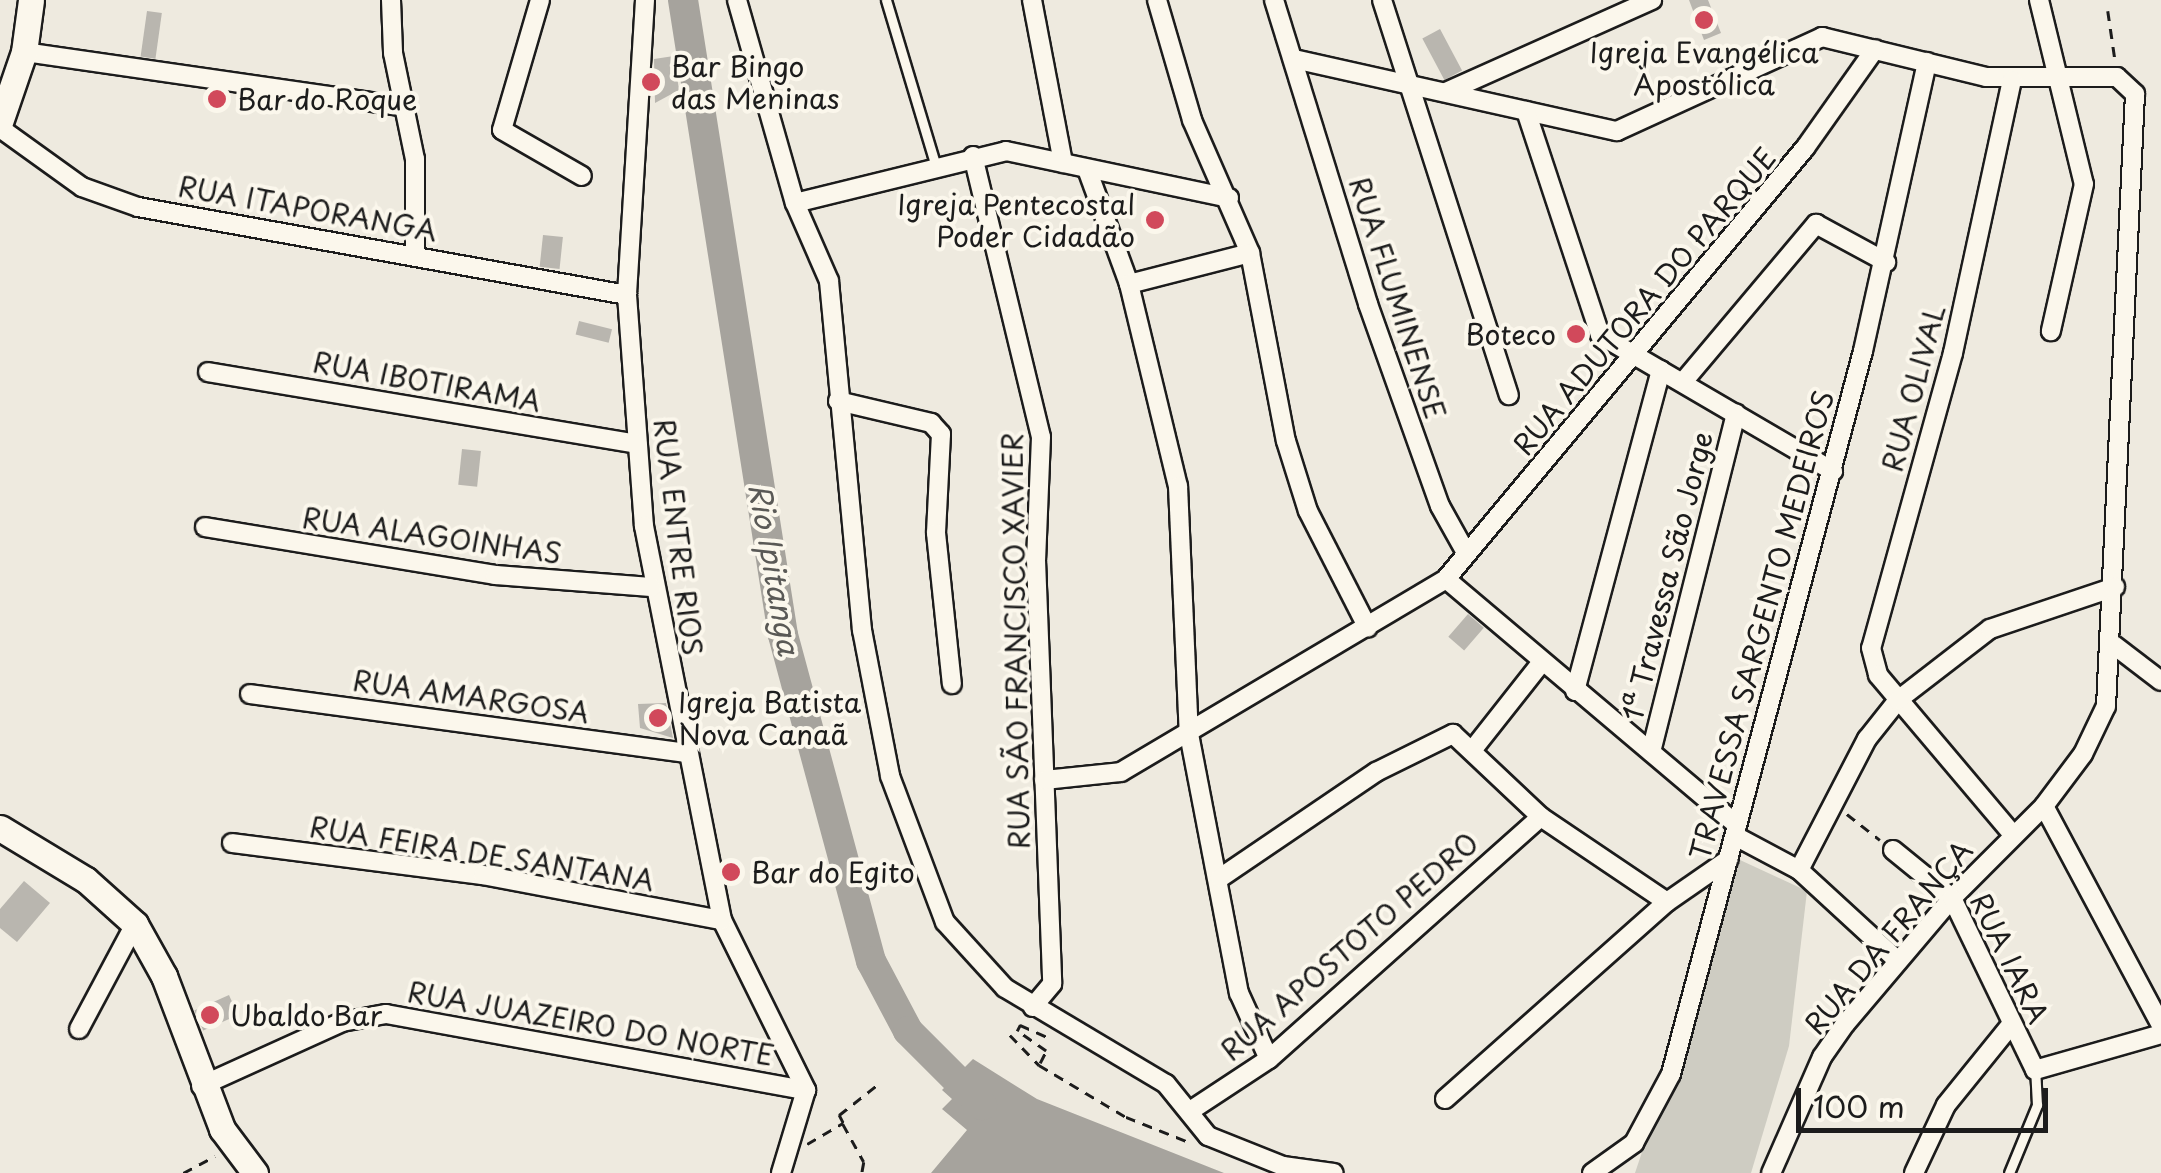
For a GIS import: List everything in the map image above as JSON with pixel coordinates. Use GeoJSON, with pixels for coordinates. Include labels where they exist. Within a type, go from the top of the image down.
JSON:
{"type":"FeatureCollection","features":[{"type":"Feature","properties":{"kind":"street"},"geometry":{"type":"LineString","coordinates":[[0,125],[24,52],[31,0]]}},
{"type":"Feature","properties":{"kind":"street"},"geometry":{"type":"LineString","coordinates":[[390,0],[415,159],[415,253]]}},
{"type":"Feature","properties":{"kind":"street"},"geometry":{"type":"LineString","coordinates":[[540,0],[502,130],[582,176]]}},
{"type":"Feature","properties":{"kind":"street","name":"RUA ENTRE RIOS"},"geometry":{"type":"LineString","coordinates":[[646,0],[627,295],[652,587],[722,920],[806,1090]]}},
{"type":"Feature","properties":{"kind":"street"},"geometry":{"type":"LineString","coordinates":[[736,0],[796,203],[833,301],[849,544],[890,776],[960,945],[1033,1007],[1166,1084],[1218,1142],[1334,1173]]}},
{"type":"Feature","properties":{"kind":"street"},"geometry":{"type":"LineString","coordinates":[[1032,0],[1063,163]]}},
{"type":"Feature","properties":{"kind":"street"},"geometry":{"type":"LineString","coordinates":[[1157,0],[1192,120],[1250,253],[1286,441],[1308,511],[1368,628]]}},
{"type":"Feature","properties":{"kind":"street","name":"RUA FLUMINENSE"},"geometry":{"type":"LineString","coordinates":[[1274,0],[1388,360],[1440,506],[1464,549]]}},
{"type":"Feature","properties":{"kind":"street"},"geometry":{"type":"LineString","coordinates":[[1382,0],[1509,396]]}},
{"type":"Feature","properties":{"kind":"street"},"geometry":{"type":"LineString","coordinates":[[1446,92],[1652,0]]}},
{"type":"Feature","properties":{"kind":"street"},"geometry":{"type":"LineString","coordinates":[[2039,0],[2053,78],[2084,184],[2051,332]]}},
{"type":"Feature","properties":{"kind":"street"},"geometry":{"type":"LineString","coordinates":[[1294,58],[1605,130],[1642,125],[1818,38],[2012,80],[2117,77]]}},
{"type":"Feature","properties":{"kind":"street","name":"RUA ADUTORA DO PARQUE"},"geometry":{"type":"LineString","coordinates":[[1446,579],[1464,549],[1502,517],[1636,356],[1875,49]]}},
{"type":"Feature","properties":{"kind":"street"},"geometry":{"type":"LineString","coordinates":[[24,52],[405,106]]}},
{"type":"Feature","properties":{"kind":"street","name":"TRAVESSA SARGENTO MEDEIROS"},"geometry":{"type":"LineString","coordinates":[[1592,1173],[1613,1169],[1634,1144],[1664,1094],[1833,472],[1886,262],[1927,62]]}},
{"type":"Feature","properties":{"kind":"street","name":"RUA DA FRANÇA"},"geometry":{"type":"LineString","coordinates":[[1770,1173],[1822,1057],[1952,898],[2044,806],[2094,736],[2114,645],[2136,100],[2117,77]]}},
{"type":"Feature","properties":{"kind":"street","name":"RUA OLIVAL"},"geometry":{"type":"LineString","coordinates":[[2012,80],[1953,354],[1873,634],[1878,675],[2013,835]]}},
{"type":"Feature","properties":{"kind":"street"},"geometry":{"type":"LineString","coordinates":[[1526,111],[1592,323],[1636,356],[1833,472]]}},
{"type":"Feature","properties":{"kind":"street","name":"RUA ITAPORANGA"},"geometry":{"type":"LineString","coordinates":[[0,125],[82,187],[138,207],[415,253],[627,295]]}},
{"type":"Feature","properties":{"kind":"street"},"geometry":{"type":"LineString","coordinates":[[796,203],[973,156],[1006,151],[1229,198]]}},
{"type":"Feature","properties":{"kind":"street","name":"RUA SÃO FRANCISCO XAVIER"},"geometry":{"type":"LineString","coordinates":[[973,156],[1042,437],[1036,560],[1052,984],[1033,1007]]}},
{"type":"Feature","properties":{"kind":"street"},"geometry":{"type":"LineString","coordinates":[[1087,169],[1129,284],[1178,486],[1189,734],[1240,994],[1269,1058]]}},
{"type":"Feature","properties":{"kind":"street"},"geometry":{"type":"LineString","coordinates":[[1683,382],[1816,224],[1886,262]]}},
{"type":"Feature","properties":{"kind":"street"},"geometry":{"type":"LineString","coordinates":[[1129,284],[1250,253]]}},
{"type":"Feature","properties":{"kind":"street"},"geometry":{"type":"LineString","coordinates":[[1576,691],[1662,370]]}},
{"type":"Feature","properties":{"kind":"street","name":"RUA IBOTIRAMA"},"geometry":{"type":"LineString","coordinates":[[208,372],[638,444]]}},
{"type":"Feature","properties":{"kind":"street"},"geometry":{"type":"LineString","coordinates":[[838,400],[931,423],[941,434],[936,532],[952,684]]}},
{"type":"Feature","properties":{"kind":"street","name":"1ª Travessa São Jorge"},"geometry":{"type":"LineString","coordinates":[[1650,752],[1736,414]]}},
{"type":"Feature","properties":{"kind":"street","name":"RUA ALAGOINHAS"},"geometry":{"type":"LineString","coordinates":[[206,528],[495,575],[652,587]]}},
{"type":"Feature","properties":{"kind":"street"},"geometry":{"type":"LineString","coordinates":[[1044,780],[1121,772],[1446,579],[1737,831],[1799,870],[1898,962]]}},
{"type":"Feature","properties":{"kind":"street"},"geometry":{"type":"LineString","coordinates":[[1799,870],[1833,803],[1898,700],[1990,628],[2115,587]]}},
{"type":"Feature","properties":{"kind":"street"},"geometry":{"type":"LineString","coordinates":[[2114,645],[2161,681]]}},
{"type":"Feature","properties":{"kind":"street"},"geometry":{"type":"LineString","coordinates":[[1474,748],[1542,662]]}},
{"type":"Feature","properties":{"kind":"street","name":"RUA AMARGOSA"},"geometry":{"type":"LineString","coordinates":[[250,694],[685,754]]}},
{"type":"Feature","properties":{"kind":"street"},"geometry":{"type":"LineString","coordinates":[[1220,878],[1441,736],[1460,736],[1540,817],[1667,902]]}},
{"type":"Feature","properties":{"kind":"street"},"geometry":{"type":"LineString","coordinates":[[2044,806],[2161,1025]]}},
{"type":"Feature","properties":{"kind":"street","name":"RUA APOSTOTO PEDRO"},"geometry":{"type":"LineString","coordinates":[[1190,1111],[1269,1058],[1540,817]]}},
{"type":"Feature","properties":{"kind":"street"},"geometry":{"type":"LineString","coordinates":[[0,828],[86,880],[135,924],[164,976],[201,1086],[234,1146],[255,1173]]}},
{"type":"Feature","properties":{"kind":"street","name":"RUA FEIRA DE SANTANA"},"geometry":{"type":"LineString","coordinates":[[232,843],[484,875],[722,920]]}},
{"type":"Feature","properties":{"kind":"street","name":"RUA IARA"},"geometry":{"type":"LineString","coordinates":[[1893,850],[1952,898],[2010,1026],[2035,1070]]}},
{"type":"Feature","properties":{"kind":"street"},"geometry":{"type":"LineString","coordinates":[[1445,1099],[1667,902],[1728,859]]}},
{"type":"Feature","properties":{"kind":"street"},"geometry":{"type":"LineString","coordinates":[[80,1029],[135,924]]}},
{"type":"Feature","properties":{"kind":"street","name":"RUA JUAZEIRO DO NORTE"},"geometry":{"type":"LineString","coordinates":[[201,1086],[342,1022],[386,1014],[806,1090]]}},
{"type":"Feature","properties":{"kind":"street"},"geometry":{"type":"LineString","coordinates":[[1914,1173],[1946,1105],[2010,1026]]}},
{"type":"Feature","properties":{"kind":"street"},"geometry":{"type":"LineString","coordinates":[[2035,1070],[2161,1034]]}},
{"type":"Feature","properties":{"kind":"street"},"geometry":{"type":"LineString","coordinates":[[781,1173],[806,1090]]}},
{"type":"Feature","properties":{"kind":"lane"},"geometry":{"type":"LineString","coordinates":[[886,0],[936,167]]}},
{"type":"Feature","properties":{"kind":"lane"},"geometry":{"type":"LineString","coordinates":[[2009,1173],[2037,1106],[2035,1070]]}},
{"type":"Feature","properties":{"kind":"path"},"geometry":{"type":"LineString","coordinates":[[2108,11],[2117,77]]}},
{"type":"Feature","properties":{"kind":"path"},"geometry":{"type":"LineString","coordinates":[[1833,803],[1893,850]]}},
{"type":"Feature","properties":{"kind":"path"},"geometry":{"type":"LineString","coordinates":[[1010,1035],[1039,1064],[1126,1118],[1194,1144]]}},
{"type":"Feature","properties":{"kind":"path"},"geometry":{"type":"LineString","coordinates":[[862,1173],[864,1162],[839,1115],[881,1082]]}},
{"type":"Feature","properties":{"kind":"path"},"geometry":{"type":"LineString","coordinates":[[796,1154],[842,1123]]}},
{"type":"Feature","properties":{"kind":"path"},"geometry":{"type":"LineString","coordinates":[[184,1173],[234,1146]]}},
{"type":"Feature","properties":{"kind":"shaded area"},"geometry":{"type":"Polygon","coordinates":[[[1740,860],[1807,891],[1789,1046],[1751,1173],[1635,1173],[1740,860]]]}},
{"type":"Feature","properties":{"kind":"shaded area"},"geometry":{"type":"Polygon","coordinates":[[[973,1059],[1037,1099],[1224,1173],[931,1173],[967,1130],[942,1109],[952,1099],[942,1090],[973,1059]]]}},
{"type":"Feature","properties":{"kind":"building"},"geometry":{"type":"Polygon","coordinates":[[[1689,0],[1708,0],[1721,33],[1704,40],[1689,0]]]}},
{"type":"Feature","properties":{"kind":"building"},"geometry":{"type":"Polygon","coordinates":[[[147,11],[162,13],[155,59],[141,57],[147,11]]]}},
{"type":"Feature","properties":{"kind":"building"},"geometry":{"type":"Polygon","coordinates":[[[1440,29],[1462,70],[1444,80],[1422,38],[1440,29]]]}},
{"type":"Feature","properties":{"kind":"building"},"geometry":{"type":"Polygon","coordinates":[[[674,56],[679,90],[655,103],[654,59],[674,56]]]}},
{"type":"Feature","properties":{"kind":"building"},"geometry":{"type":"Polygon","coordinates":[[[543,235],[563,237],[560,269],[540,267],[543,235]]]}},
{"type":"Feature","properties":{"kind":"building"},"geometry":{"type":"Polygon","coordinates":[[[579,321],[612,329],[609,343],[576,335],[579,321]]]}},
{"type":"Feature","properties":{"kind":"building"},"geometry":{"type":"Polygon","coordinates":[[[462,449],[481,451],[477,487],[458,485],[462,449]]]}},
{"type":"Feature","properties":{"kind":"building"},"geometry":{"type":"Polygon","coordinates":[[[1468,614],[1484,628],[1464,650],[1448,637],[1468,614]]]}},
{"type":"Feature","properties":{"kind":"building"},"geometry":{"type":"Polygon","coordinates":[[[666,703],[673,738],[640,728],[638,704],[666,703]]]}},
{"type":"Feature","properties":{"kind":"building"},"geometry":{"type":"Polygon","coordinates":[[[24,881],[50,903],[17,942],[0,928],[0,909],[24,881]]]}},
{"type":"Feature","properties":{"kind":"building"},"geometry":{"type":"Polygon","coordinates":[[[229,995],[238,1015],[203,1031],[194,1010],[229,995]]]}},
{"type":"Feature","properties":{"kind":"waterway","name":"Rio Ipitanga"},"geometry":{"type":"LineString","coordinates":[[683,0],[783,635],[871,961],[908,1031],[982,1105]]}},
{"type":"Feature","properties":{"kind":"place","name":"Igreja Evangélica Apostólica"},"geometry":{"type":"Point","coordinates":[1704,20]}},
{"type":"Feature","properties":{"kind":"place","name":"Bar Bingo das Meninas"},"geometry":{"type":"Point","coordinates":[651,82]}},
{"type":"Feature","properties":{"kind":"place","name":"Bar do Roque"},"geometry":{"type":"Point","coordinates":[217,99]}},
{"type":"Feature","properties":{"kind":"place","name":"Igreja Pentecostal Poder Cidadão"},"geometry":{"type":"Point","coordinates":[1155,220]}},
{"type":"Feature","properties":{"kind":"place","name":"Boteco"},"geometry":{"type":"Point","coordinates":[1576,334]}},
{"type":"Feature","properties":{"kind":"place","name":"Igreja Batista Nova Canaã"},"geometry":{"type":"Point","coordinates":[658,718]}},
{"type":"Feature","properties":{"kind":"place","name":"Bar do Egito"},"geometry":{"type":"Point","coordinates":[731,872]}},
{"type":"Feature","properties":{"kind":"place","name":"Ubaldo Bar"},"geometry":{"type":"Point","coordinates":[210,1015]}}]}
